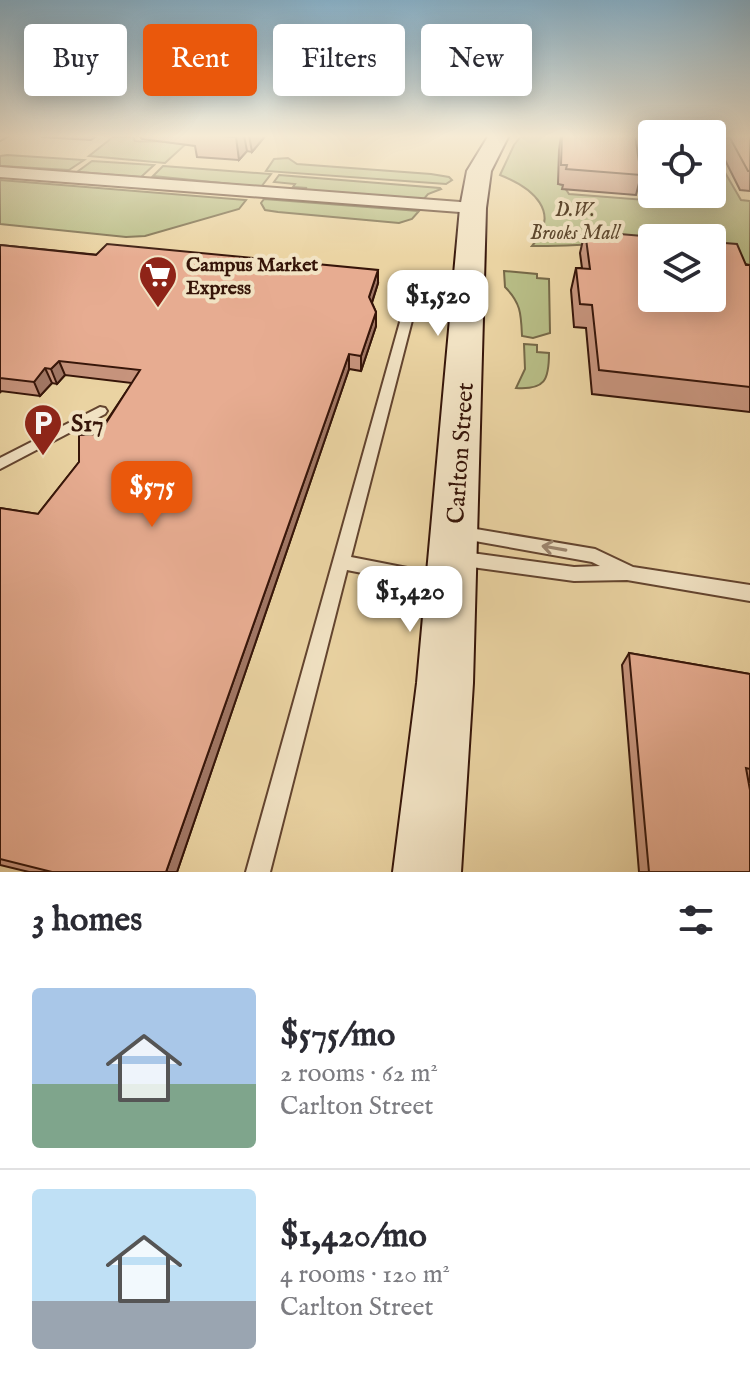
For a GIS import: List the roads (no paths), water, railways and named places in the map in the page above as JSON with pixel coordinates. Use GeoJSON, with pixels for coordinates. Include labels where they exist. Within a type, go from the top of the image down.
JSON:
{"type":"FeatureCollection","features":[{"type":"Feature","properties":{"kind":"street"},"geometry":{"type":"LineString","coordinates":[[49,176],[473,208]]}},
{"type":"Feature","properties":{"kind":"street","name":"Carlton Street"},"geometry":{"type":"LineString","coordinates":[[427,872],[453,557],[473,208],[478,176]]}},
{"type":"Feature","properties":{"kind":"lane"},"geometry":{"type":"LineString","coordinates":[[258,872],[412,297],[469,300]]}},
{"type":"Feature","properties":{"kind":"lane"},"geometry":{"type":"LineString","coordinates":[[0,464],[100,411]]}},
{"type":"Feature","properties":{"kind":"lane"},"geometry":{"type":"LineString","coordinates":[[341,562],[595,556],[627,573]]}},
{"type":"Feature","properties":{"kind":"lane"},"geometry":{"type":"LineString","coordinates":[[453,557],[574,574],[627,573],[750,593]]}},
{"type":"Feature","properties":{"kind":"place","name":"Campus Market Express"},"geometry":{"type":"Point","coordinates":[158,309]}},
{"type":"Feature","properties":{"kind":"place","name":"S17"},"geometry":{"type":"Point","coordinates":[43,457]}},
{"type":"Feature","properties":{"kind":"park label","name":"D.W. Brooks Mall"},"geometry":{"type":"Point","coordinates":[575,220]}}]}
